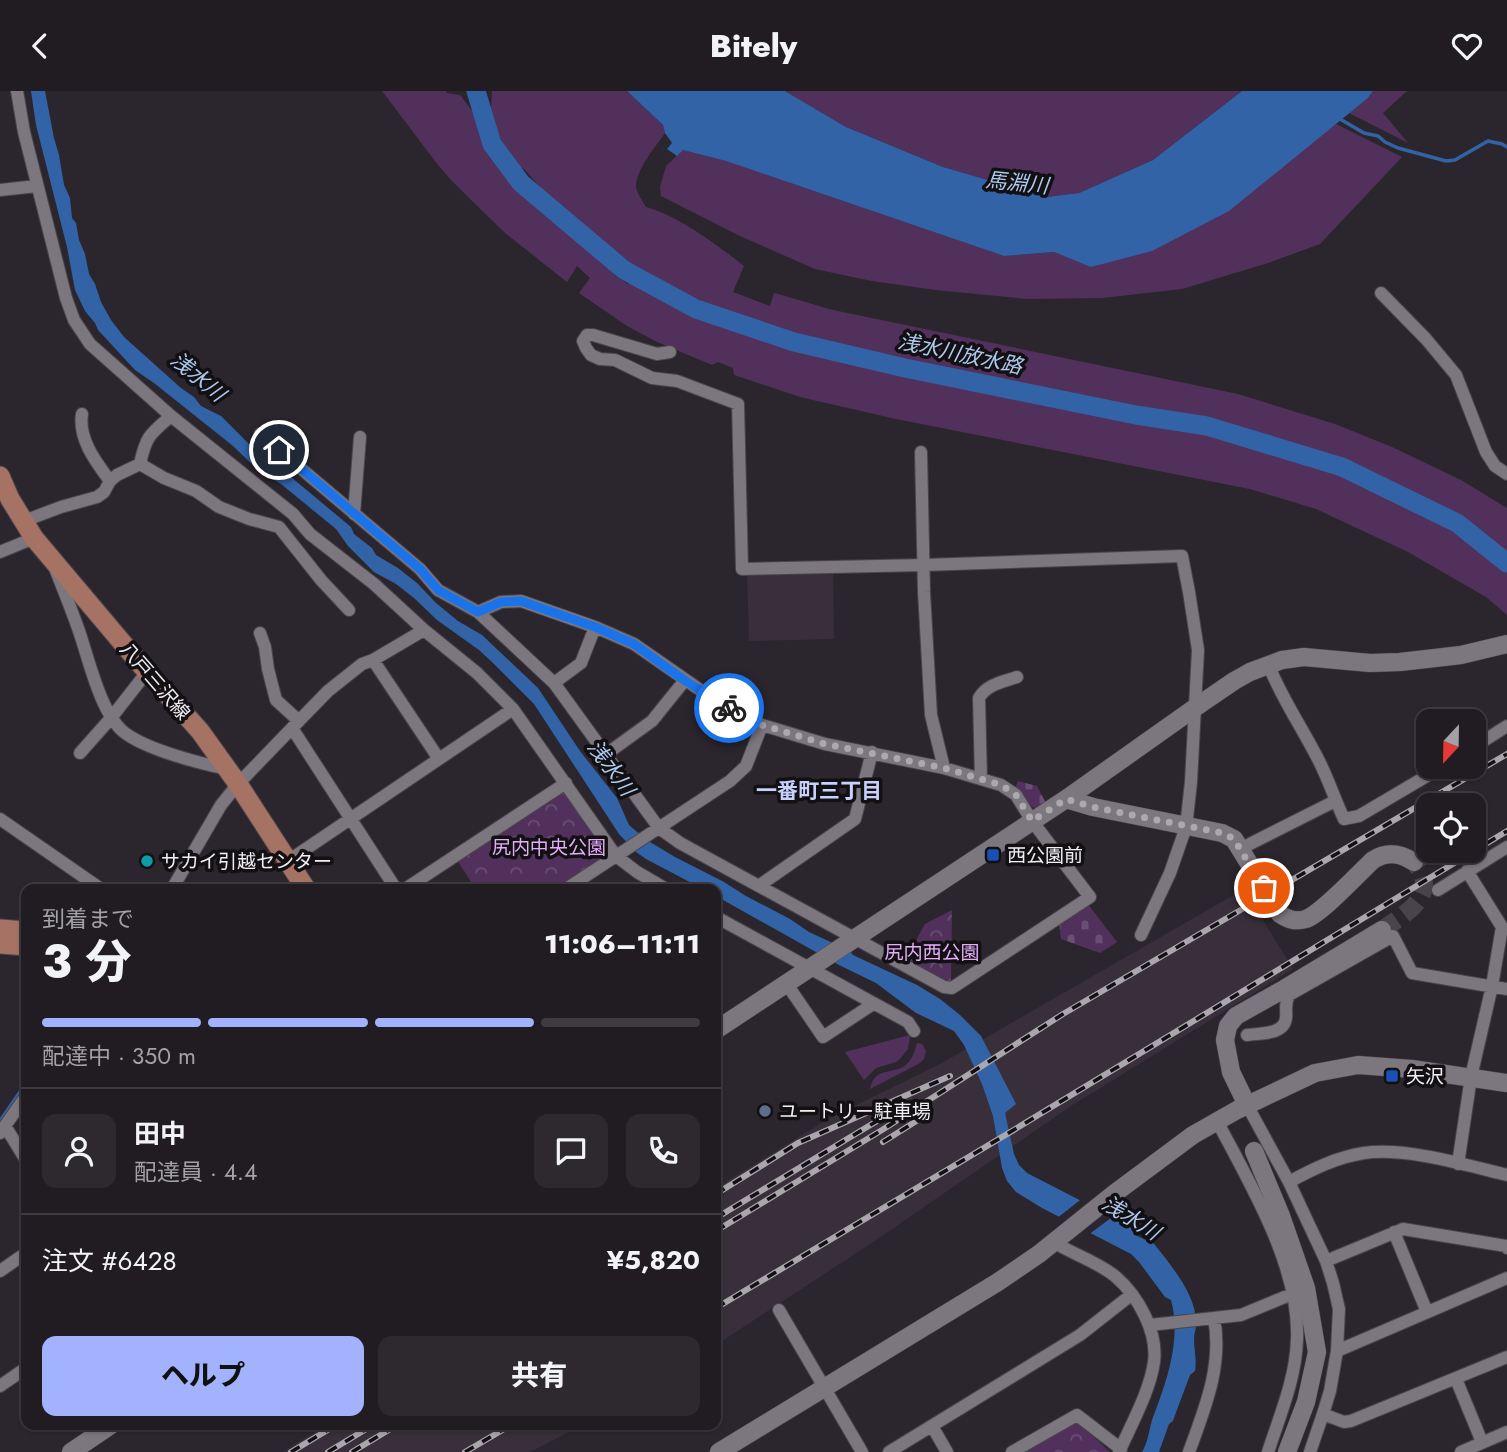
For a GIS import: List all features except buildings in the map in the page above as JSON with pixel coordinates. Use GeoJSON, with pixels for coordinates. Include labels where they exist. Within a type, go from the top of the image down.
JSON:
{"type":"FeatureCollection","features":[{"type":"Feature","properties":{"kind":"main road","name":"八戸三沢線"},"geometry":{"type":"LineString","coordinates":[[0,476],[10,499],[52,562],[200,731],[303,884]]}},
{"type":"Feature","properties":{"kind":"main road"},"geometry":{"type":"LineString","coordinates":[[0,929],[21,931]]}},
{"type":"Feature","properties":{"kind":"main road"},"geometry":{"type":"LineString","coordinates":[[0,944],[21,946]]}},
{"type":"Feature","properties":{"kind":"street"},"geometry":{"type":"LineString","coordinates":[[17,91],[24,132],[66,298],[74,320],[90,344],[171,416],[293,514],[310,534],[365,577],[477,673],[513,709],[616,856],[657,884]]}},
{"type":"Feature","properties":{"kind":"street"},"geometry":{"type":"LineString","coordinates":[[0,190],[37,186]]}},
{"type":"Feature","properties":{"kind":"street"},"geometry":{"type":"LineString","coordinates":[[1381,293],[1426,338],[1456,375],[1486,452],[1495,466],[1507,474]]}},
{"type":"Feature","properties":{"kind":"street"},"geometry":{"type":"LineString","coordinates":[[670,352],[657,354],[593,335],[587,335],[583,341],[591,355],[600,359],[615,360],[652,378],[677,381],[738,404],[742,569],[1182,556],[1198,650],[1191,782],[1186,827],[1170,873],[1141,935]]}},
{"type":"Feature","properties":{"kind":"street"},"geometry":{"type":"LineString","coordinates":[[82,414],[82,429],[89,451],[110,481]]}},
{"type":"Feature","properties":{"kind":"street"},"geometry":{"type":"LineString","coordinates":[[140,464],[149,435],[171,416]]}},
{"type":"Feature","properties":{"kind":"street"},"geometry":{"type":"LineString","coordinates":[[260,434],[420,569],[438,590],[478,612],[554,683],[657,830],[760,885],[852,940],[944,987],[952,988],[1090,897],[1032,821],[1016,795],[1001,785],[944,768],[825,744],[762,725],[719,703],[634,644],[521,601],[501,602],[478,612]]}},
{"type":"Feature","properties":{"kind":"street"},"geometry":{"type":"LineString","coordinates":[[354,514],[360,437]]}},
{"type":"Feature","properties":{"kind":"street"},"geometry":{"type":"LineString","coordinates":[[921,451],[930,715],[944,768]]}},
{"type":"Feature","properties":{"kind":"street"},"geometry":{"type":"LineString","coordinates":[[0,552],[61,507],[97,497],[117,475],[140,464]]}},
{"type":"Feature","properties":{"kind":"street"},"geometry":{"type":"LineString","coordinates":[[140,464],[164,478],[196,491],[219,507],[279,527],[349,610]]}},
{"type":"Feature","properties":{"kind":"street"},"geometry":{"type":"LineString","coordinates":[[52,562],[111,718],[124,732],[145,744],[232,777]]}},
{"type":"Feature","properties":{"kind":"street"},"geometry":{"type":"LineString","coordinates":[[554,683],[581,663],[595,627]]}},
{"type":"Feature","properties":{"kind":"street"},"geometry":{"type":"LineString","coordinates":[[175,884],[215,814],[232,777],[362,664],[424,630]]}},
{"type":"Feature","properties":{"kind":"street"},"geometry":{"type":"LineString","coordinates":[[260,633],[276,700],[295,725],[393,884]]}},
{"type":"Feature","properties":{"kind":"street"},"geometry":{"type":"LineString","coordinates":[[721,1027],[1066,799],[1234,681],[1268,664],[1304,657],[1370,663],[1399,661],[1461,655],[1507,643]]}},
{"type":"Feature","properties":{"kind":"street"},"geometry":{"type":"LineString","coordinates":[[373,660],[439,759]]}},
{"type":"Feature","properties":{"kind":"street"},"geometry":{"type":"LineString","coordinates":[[1268,664],[1276,684],[1320,763],[1344,819],[1359,816],[1422,779]]}},
{"type":"Feature","properties":{"kind":"street"},"geometry":{"type":"LineString","coordinates":[[80,753],[147,672]]}},
{"type":"Feature","properties":{"kind":"street"},"geometry":{"type":"LineString","coordinates":[[981,779],[979,698],[988,687],[1017,677]]}},
{"type":"Feature","properties":{"kind":"street"},"geometry":{"type":"LineString","coordinates":[[605,755],[652,721],[684,680]]}},
{"type":"Feature","properties":{"kind":"street"},"geometry":{"type":"LineString","coordinates":[[288,860],[513,709]]}},
{"type":"Feature","properties":{"kind":"street"},"geometry":{"type":"LineString","coordinates":[[574,884],[730,781],[746,766],[762,725]]}},
{"type":"Feature","properties":{"kind":"street"},"geometry":{"type":"LineString","coordinates":[[1486,739],[1507,726]]}},
{"type":"Feature","properties":{"kind":"street"},"geometry":{"type":"LineString","coordinates":[[760,885],[855,819],[872,752]]}},
{"type":"Feature","properties":{"kind":"street"},"geometry":{"type":"LineString","coordinates":[[413,884],[566,783]]}},
{"type":"Feature","properties":{"kind":"street"},"geometry":{"type":"LineString","coordinates":[[1066,799],[1222,833],[1234,839],[1280,914],[1289,920],[1298,921],[1316,914],[1381,855],[1390,853],[1414,862]]}},
{"type":"Feature","properties":{"kind":"street"},"geometry":{"type":"LineString","coordinates":[[1240,849],[1335,801]]}},
{"type":"Feature","properties":{"kind":"street"},"geometry":{"type":"LineString","coordinates":[[0,819],[93,884]]}},
{"type":"Feature","properties":{"kind":"street"},"geometry":{"type":"LineString","coordinates":[[1438,890],[1507,847]]}},
{"type":"Feature","properties":{"kind":"street"},"geometry":{"type":"LineString","coordinates":[[1458,1164],[1471,1077],[1505,926],[1467,871]]}},
{"type":"Feature","properties":{"kind":"street"},"geometry":{"type":"LineString","coordinates":[[721,920],[908,1022],[914,1031]]}},
{"type":"Feature","properties":{"kind":"street"},"geometry":{"type":"LineString","coordinates":[[1310,1452],[1330,1391],[1337,1351],[1339,1310],[1334,1283],[1289,1182],[1231,1072],[1225,1040],[1228,1026],[1236,1016],[1382,930]]}},
{"type":"Feature","properties":{"kind":"street"},"geometry":{"type":"LineString","coordinates":[[1247,1035],[1276,1031],[1285,1022],[1285,1005],[1289,995],[1393,936],[1412,972],[1507,989]]}},
{"type":"Feature","properties":{"kind":"street"},"geometry":{"type":"LineString","coordinates":[[786,983],[823,1037],[873,1004]]}},
{"type":"Feature","properties":{"kind":"street"},"geometry":{"type":"LineString","coordinates":[[719,1452],[998,1282],[1061,1237],[1192,1135],[1315,1073],[1358,1065],[1412,1069],[1507,1083]]}},
{"type":"Feature","properties":{"kind":"street"},"geometry":{"type":"LineString","coordinates":[[21,1103],[3,1130],[21,1153]]}},
{"type":"Feature","properties":{"kind":"street"},"geometry":{"type":"LineString","coordinates":[[1217,1121],[1280,1248],[1297,1319],[1297,1341],[1290,1387],[1268,1452]]}},
{"type":"Feature","properties":{"kind":"street"},"geometry":{"type":"LineString","coordinates":[[1254,1151],[1281,1216],[1306,1288],[1317,1352],[1306,1402],[1287,1452]]}},
{"type":"Feature","properties":{"kind":"street"},"geometry":{"type":"LineString","coordinates":[[1289,1182],[1329,1162],[1364,1153],[1381,1152],[1404,1153],[1507,1175]]}},
{"type":"Feature","properties":{"kind":"street"},"geometry":{"type":"LineString","coordinates":[[1326,1261],[1403,1229],[1507,1248]]}},
{"type":"Feature","properties":{"kind":"street"},"geometry":{"type":"LineString","coordinates":[[1394,1232],[1427,1312]]}},
{"type":"Feature","properties":{"kind":"street"},"geometry":{"type":"LineString","coordinates":[[1012,1452],[1077,1415],[1120,1451],[1146,1390],[1154,1360],[1150,1325],[1131,1295],[1115,1276],[1061,1237]]}},
{"type":"Feature","properties":{"kind":"street"},"geometry":{"type":"LineString","coordinates":[[0,1271],[21,1256]]}},
{"type":"Feature","properties":{"kind":"street"},"geometry":{"type":"LineString","coordinates":[[1337,1351],[1507,1279]]}},
{"type":"Feature","properties":{"kind":"street"},"geometry":{"type":"LineString","coordinates":[[1150,1325],[1241,1315],[1292,1294]]}},
{"type":"Feature","properties":{"kind":"street"},"geometry":{"type":"LineString","coordinates":[[889,1452],[1080,1335],[1131,1295]]}},
{"type":"Feature","properties":{"kind":"street"},"geometry":{"type":"LineString","coordinates":[[779,1310],[862,1452]]}},
{"type":"Feature","properties":{"kind":"street"},"geometry":{"type":"LineString","coordinates":[[1189,1452],[1212,1384],[1217,1348],[1208,1318]]}},
{"type":"Feature","properties":{"kind":"street"},"geometry":{"type":"LineString","coordinates":[[1323,1414],[1344,1422],[1351,1421],[1507,1357]]}},
{"type":"Feature","properties":{"kind":"street"},"geometry":{"type":"LineString","coordinates":[[0,1386],[21,1371]]}},
{"type":"Feature","properties":{"kind":"street"},"geometry":{"type":"LineString","coordinates":[[1456,1379],[1482,1442]]}},
{"type":"Feature","properties":{"kind":"street"},"geometry":{"type":"LineString","coordinates":[[932,1426],[947,1452]]}},
{"type":"Feature","properties":{"kind":"street"},"geometry":{"type":"LineString","coordinates":[[71,1452],[104,1430]]}},
{"type":"Feature","properties":{"kind":"street"},"geometry":{"type":"LineString","coordinates":[[1461,1452],[1507,1432]]}},
{"type":"Feature","properties":{"kind":"shaded area"},"geometry":{"type":"Polygon","coordinates":[[[833,569],[834,639],[749,641],[747,572],[833,569]]]}},
{"type":"Feature","properties":{"kind":"shaded area"},"geometry":{"type":"Polygon","coordinates":[[[1244,889],[1293,969],[1071,1106],[876,1240],[721,1342],[721,1185],[828,1119],[942,1063],[1244,889]]]}},
{"type":"Feature","properties":{"kind":"shaded area"},"geometry":{"type":"Polygon","coordinates":[[[318,1430],[573,1430],[530,1452],[283,1452],[318,1430]]]}},
{"type":"Feature","properties":{"kind":"green space"},"geometry":{"type":"Polygon","coordinates":[[[382,91],[446,91],[460,95],[476,116],[491,154],[517,186],[628,284],[637,273],[568,215],[515,163],[488,119],[492,91],[627,91],[663,125],[665,133],[639,174],[636,187],[639,195],[646,207],[684,224],[744,266],[733,292],[770,306],[774,293],[833,310],[1238,394],[1335,424],[1392,447],[1461,480],[1507,508],[1507,615],[1486,597],[1408,552],[1316,509],[1250,489],[896,419],[800,397],[734,375],[733,368],[718,362],[712,365],[655,341],[627,326],[579,293],[590,278],[577,266],[567,282],[505,233],[438,165],[382,91]]]}},
{"type":"Feature","properties":{"kind":"green space"},"geometry":{"type":"Polygon","coordinates":[[[785,91],[1242,91],[1153,160],[1079,193],[1047,197],[943,167],[846,127],[785,91]]]}},
{"type":"Feature","properties":{"kind":"green space"},"geometry":{"type":"Polygon","coordinates":[[[1373,91],[1407,91],[1383,113],[1408,143],[1349,113],[1373,91]]]}},
{"type":"Feature","properties":{"kind":"green space"},"geometry":{"type":"Polygon","coordinates":[[[1336,124],[1402,157],[1320,244],[1182,289],[1102,298],[1027,299],[936,290],[815,269],[740,236],[661,196],[660,187],[666,166],[683,150],[726,161],[1004,256],[1054,252],[1092,267],[1316,139],[1336,124]]]}},
{"type":"Feature","properties":{"kind":"green space"},"geometry":{"type":"Polygon","coordinates":[[[1018,781],[1037,786],[1046,803],[1039,809],[1032,807],[1016,786],[1018,781]]]}},
{"type":"Feature","properties":{"kind":"green space","name":"尻内中央公園"},"geometry":{"type":"Polygon","coordinates":[[[565,788],[610,855],[566,884],[473,884],[457,860],[565,788]]]}},
{"type":"Feature","properties":{"kind":"green space"},"geometry":{"type":"Polygon","coordinates":[[[1087,903],[1117,942],[1100,953],[1061,939],[1059,922],[1087,903]]]}},
{"type":"Feature","properties":{"kind":"green space","name":"尻内西公園"},"geometry":{"type":"Polygon","coordinates":[[[952,910],[951,981],[947,983],[905,961],[925,924],[952,910]]]}},
{"type":"Feature","properties":{"kind":"green space"},"geometry":{"type":"Polygon","coordinates":[[[910,1035],[908,1049],[900,1059],[876,1068],[864,1080],[845,1052],[910,1035]]]}},
{"type":"Feature","properties":{"kind":"green space"},"geometry":{"type":"Polygon","coordinates":[[[917,1043],[922,1044],[926,1051],[920,1063],[870,1089],[872,1082],[880,1074],[907,1064],[917,1043]]]}},
{"type":"Feature","properties":{"kind":"green space"},"geometry":{"type":"Polygon","coordinates":[[[1075,1423],[1080,1424],[1110,1452],[1021,1452],[1075,1423]]]}},
{"type":"Feature","properties":{"kind":"water"},"geometry":{"type":"Polygon","coordinates":[[[31,91],[45,91],[64,185],[70,198],[72,218],[76,223],[89,274],[111,320],[124,337],[201,406],[221,416],[252,447],[273,459],[351,527],[354,534],[372,548],[376,555],[417,583],[458,621],[482,635],[538,688],[580,751],[617,798],[629,825],[675,857],[724,882],[809,932],[917,985],[940,999],[981,1036],[1016,1104],[1005,1113],[1019,1165],[1027,1173],[1134,1228],[1135,1235],[1151,1240],[1173,1268],[1191,1300],[1196,1324],[1195,1371],[1190,1375],[1159,1452],[1142,1452],[1174,1346],[1171,1300],[1165,1297],[1131,1254],[1042,1208],[1016,1192],[1007,1181],[1002,1168],[993,1116],[982,1084],[964,1045],[954,1031],[916,1013],[876,983],[721,899],[721,884],[694,884],[636,852],[619,834],[534,704],[492,662],[396,584],[374,572],[348,546],[336,529],[281,484],[258,470],[233,446],[135,370],[98,330],[75,290],[67,247],[36,125],[31,91]]]}},
{"type":"Feature","properties":{"kind":"water"},"geometry":{"type":"Polygon","coordinates":[[[627,91],[785,91],[846,127],[943,167],[1047,197],[1079,193],[1153,160],[1242,91],[1373,91],[1368,98],[1229,211],[1152,251],[1091,267],[1054,252],[1004,256],[726,161],[683,150],[677,156],[667,149],[672,143],[663,125],[627,91]]]}},
{"type":"Feature","properties":{"kind":"pier"},"geometry":{"type":"Polygon","coordinates":[[[1084,1197],[1115,1215],[1088,1235],[1056,1219],[1084,1197]]]}},
{"type":"Feature","properties":{"kind":"waterway","name":"浅水川放水路"},"geometry":{"type":"LineString","coordinates":[[476,91],[492,144],[521,183],[624,270],[696,309],[794,342],[905,368],[1136,415],[1207,426],[1342,467],[1457,523],[1507,563]]}},
{"type":"Feature","properties":{"kind":"waterway"},"geometry":{"type":"LineString","coordinates":[[1340,119],[1398,148],[1446,161],[1455,160],[1488,141],[1507,147]]}},
{"type":"Feature","properties":{"kind":"waterway"},"geometry":{"type":"LineString","coordinates":[[0,1121],[21,1090]]}},
{"type":"Feature","properties":{"kind":"tunnel"},"geometry":{"type":"LineString","coordinates":[[1382,930],[1418,902],[1423,893],[1422,873],[1414,862]]}},
{"type":"Feature","properties":{"kind":"railway"},"geometry":{"type":"LineString","coordinates":[[721,1228],[882,1130],[1063,1014],[1507,754]]}},
{"type":"Feature","properties":{"kind":"railway"},"geometry":{"type":"LineString","coordinates":[[721,1305],[1507,831]]}},
{"type":"Feature","properties":{"kind":"railway"},"geometry":{"type":"LineString","coordinates":[[721,1191],[798,1143],[950,1076]]}},
{"type":"Feature","properties":{"kind":"railway"},"geometry":{"type":"LineString","coordinates":[[721,1215],[887,1115]]}},
{"type":"Feature","properties":{"kind":"railway"},"geometry":{"type":"LineString","coordinates":[[883,1142],[918,1120]]}},
{"type":"Feature","properties":{"kind":"railway"},"geometry":{"type":"LineString","coordinates":[[291,1452],[328,1430]]}},
{"type":"Feature","properties":{"kind":"railway"},"geometry":{"type":"LineString","coordinates":[[328,1452],[365,1430]]}},
{"type":"Feature","properties":{"kind":"railway"},"geometry":{"type":"LineString","coordinates":[[352,1452],[389,1430]]}},
{"type":"Feature","properties":{"kind":"railway"},"geometry":{"type":"LineString","coordinates":[[465,1452],[502,1430]]}},
{"type":"Feature","properties":{"kind":"way so far"},"geometry":{"type":"LineString","coordinates":[[729,708],[762,725],[825,744],[944,768],[1001,785],[1016,795],[1032,821],[1066,799],[1222,833],[1234,839],[1264,888]]}},
{"type":"Feature","properties":{"kind":"place","name":"西公園前"},"geometry":{"type":"Point","coordinates":[993,855]}},
{"type":"Feature","properties":{"kind":"place","name":"サカイ引越センター"},"geometry":{"type":"Point","coordinates":[147,861]}},
{"type":"Feature","properties":{"kind":"place","name":"矢沢"},"geometry":{"type":"Point","coordinates":[1392,1076]}},
{"type":"Feature","properties":{"kind":"place","name":"ユートリー駐車場"},"geometry":{"type":"Point","coordinates":[765,1111]}},
{"type":"Feature","properties":{"kind":"district","name":"一番町三丁目"},"geometry":{"type":"Point","coordinates":[819,791]}},
{"type":"Feature","properties":{"kind":"route"},"geometry":{"type":"LineString","coordinates":[[279,450],[420,569],[438,590],[458,602],[478,612],[501,602],[521,601],[595,627],[634,644],[729,708]]}},
{"type":"Feature","properties":{"kind":"water label","name":"馬淵川"},"geometry":{"type":"Point","coordinates":[1017,183]}},
{"type":"Feature","properties":{"kind":"water label","name":"浅水川"},"geometry":{"type":"Point","coordinates":[198,377]}},
{"type":"Feature","properties":{"kind":"water label","name":"浅水川"},"geometry":{"type":"Point","coordinates":[611,768]}},
{"type":"Feature","properties":{"kind":"water label","name":"浅水川"},"geometry":{"type":"Point","coordinates":[1131,1218]}}]}
